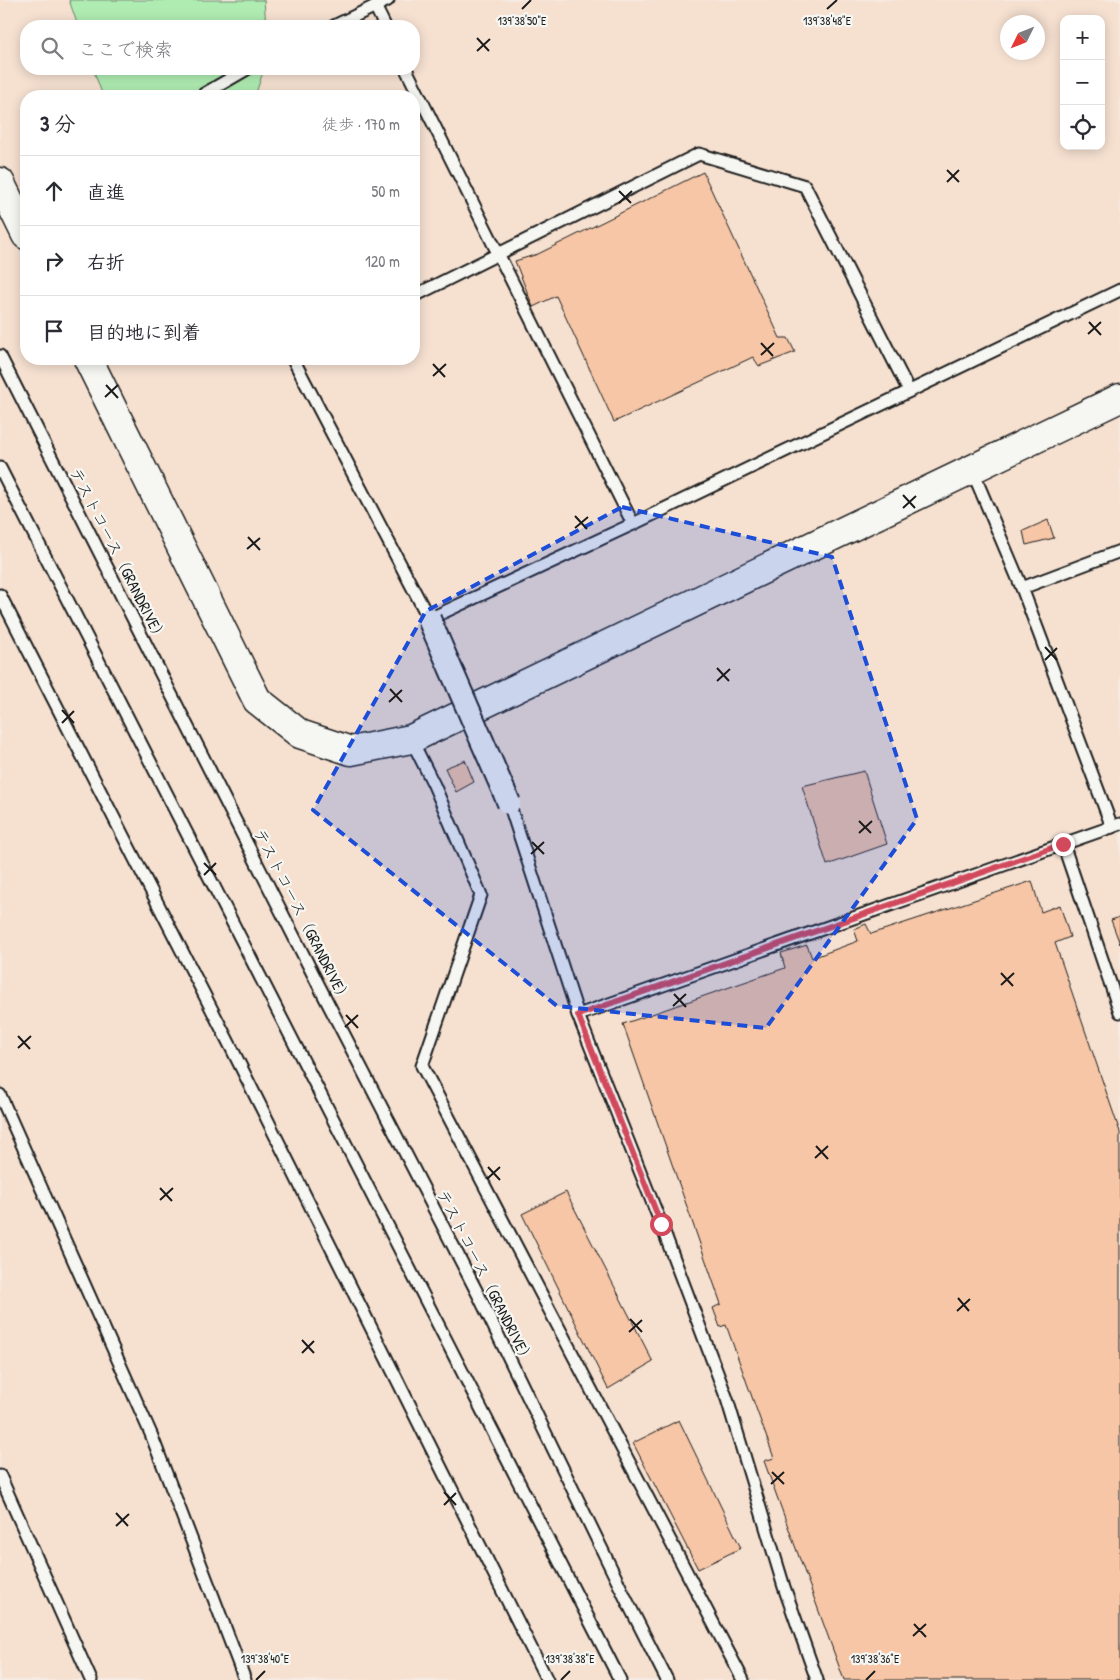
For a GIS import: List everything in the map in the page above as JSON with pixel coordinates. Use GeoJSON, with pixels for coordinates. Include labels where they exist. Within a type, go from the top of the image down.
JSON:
{"type":"FeatureCollection","features":[{"type":"Feature","properties":{"kind":"street"},"geometry":{"type":"LineString","coordinates":[[0,182],[20,223]]}},
{"type":"Feature","properties":{"kind":"street"},"geometry":{"type":"LineString","coordinates":[[91,365],[257,700],[300,734],[350,751],[411,739],[1120,398]]}},
{"type":"Feature","properties":{"kind":"street"},"geometry":{"type":"LineString","coordinates":[[429,619],[509,803]]}},
{"type":"Feature","properties":{"kind":"lane"},"geometry":{"type":"LineString","coordinates":[[346,20],[388,0]]}},
{"type":"Feature","properties":{"kind":"lane"},"geometry":{"type":"LineString","coordinates":[[375,6],[382,20]]}},
{"type":"Feature","properties":{"kind":"lane"},"geometry":{"type":"LineString","coordinates":[[211,90],[237,75]]}},
{"type":"Feature","properties":{"kind":"lane"},"geometry":{"type":"LineString","coordinates":[[409,75],[416,90]]}},
{"type":"Feature","properties":{"kind":"lane"},"geometry":{"type":"LineString","coordinates":[[420,97],[632,524]]}},
{"type":"Feature","properties":{"kind":"lane"},"geometry":{"type":"LineString","coordinates":[[420,293],[699,154],[806,186],[909,392]]}},
{"type":"Feature","properties":{"kind":"lane"},"geometry":{"type":"LineString","coordinates":[[296,365],[429,619],[1120,290]]}},
{"type":"Feature","properties":{"kind":"lane","name":"テストコース（GRANDRIVE）"},"geometry":{"type":"LineString","coordinates":[[0,356],[479,1296],[667,1680]]}},
{"type":"Feature","properties":{"kind":"lane"},"geometry":{"type":"LineString","coordinates":[[0,468],[620,1680]]}},
{"type":"Feature","properties":{"kind":"lane"},"geometry":{"type":"LineString","coordinates":[[578,1015],[1116,826],[1022,588],[972,470]]}},
{"type":"Feature","properties":{"kind":"lane"},"geometry":{"type":"LineString","coordinates":[[1022,588],[1120,551]]}},
{"type":"Feature","properties":{"kind":"lane"},"geometry":{"type":"LineString","coordinates":[[0,595],[236,1056],[547,1680]]}},
{"type":"Feature","properties":{"kind":"lane"},"geometry":{"type":"LineString","coordinates":[[411,739],[434,784],[481,895],[422,1066],[743,1680]]}},
{"type":"Feature","properties":{"kind":"lane"},"geometry":{"type":"LineString","coordinates":[[509,803],[578,1015],[658,1215],[727,1399],[784,1587],[817,1680]]}},
{"type":"Feature","properties":{"kind":"lane"},"geometry":{"type":"LineString","coordinates":[[1063,844],[1120,1012]]}},
{"type":"Feature","properties":{"kind":"lane"},"geometry":{"type":"LineString","coordinates":[[0,1095],[151,1434],[245,1680]]}},
{"type":"Feature","properties":{"kind":"lane"},"geometry":{"type":"LineString","coordinates":[[0,1476],[91,1680]]}},
{"type":"Feature","properties":{"kind":"highlighted area"},"geometry":{"type":"Polygon","coordinates":[[[622,507],[832,557],[917,819],[766,1028],[557,1006],[313,810],[426,611],[622,507]]]}},
{"type":"Feature","properties":{"kind":"shaded area"},"geometry":{"type":"Polygon","coordinates":[[[0,0],[1120,0],[1120,1680],[0,1680],[0,0]]]}},
{"type":"Feature","properties":{"kind":"green space"},"geometry":{"type":"Polygon","coordinates":[[[69,0],[264,0],[266,20],[76,20],[69,0]]]}},
{"type":"Feature","properties":{"kind":"green space"},"geometry":{"type":"Polygon","coordinates":[[[95,75],[262,75],[257,90],[101,90],[95,75]]]}},
{"type":"Feature","properties":{"kind":"building"},"geometry":{"type":"Polygon","coordinates":[[[703,172],[780,338],[788,338],[795,352],[759,366],[753,357],[614,422],[556,296],[533,307],[515,261],[538,254],[703,172]]]}},
{"type":"Feature","properties":{"kind":"building"},"geometry":{"type":"Polygon","coordinates":[[[1048,520],[1054,538],[1026,545],[1023,531],[1048,520]]]}},
{"type":"Feature","properties":{"kind":"building"},"geometry":{"type":"Polygon","coordinates":[[[465,760],[474,782],[456,792],[445,768],[465,760]]]}},
{"type":"Feature","properties":{"kind":"building"},"geometry":{"type":"Polygon","coordinates":[[[864,771],[887,844],[827,865],[802,786],[864,771]]]}},
{"type":"Feature","properties":{"kind":"building"},"geometry":{"type":"Polygon","coordinates":[[[1032,881],[1041,912],[1060,905],[1070,937],[1055,943],[1120,1132],[1120,1680],[844,1680],[764,1461],[774,1458],[726,1325],[720,1327],[713,1308],[721,1304],[623,1024],[785,968],[781,953],[807,945],[812,958],[858,941],[854,929],[866,924],[871,934],[1032,881]]]}},
{"type":"Feature","properties":{"kind":"building"},"geometry":{"type":"Polygon","coordinates":[[[1120,917],[1120,944],[1111,920],[1120,917]]]}},
{"type":"Feature","properties":{"kind":"building"},"geometry":{"type":"Polygon","coordinates":[[[566,1192],[653,1362],[608,1389],[522,1214],[566,1192]]]}},
{"type":"Feature","properties":{"kind":"building"},"geometry":{"type":"Polygon","coordinates":[[[679,1420],[741,1548],[698,1569],[633,1443],[679,1420]]]}},
{"type":"Feature","properties":{"kind":"route"},"geometry":{"type":"LineString","coordinates":[[661,1224],[578,1015],[1063,844]]}}]}
